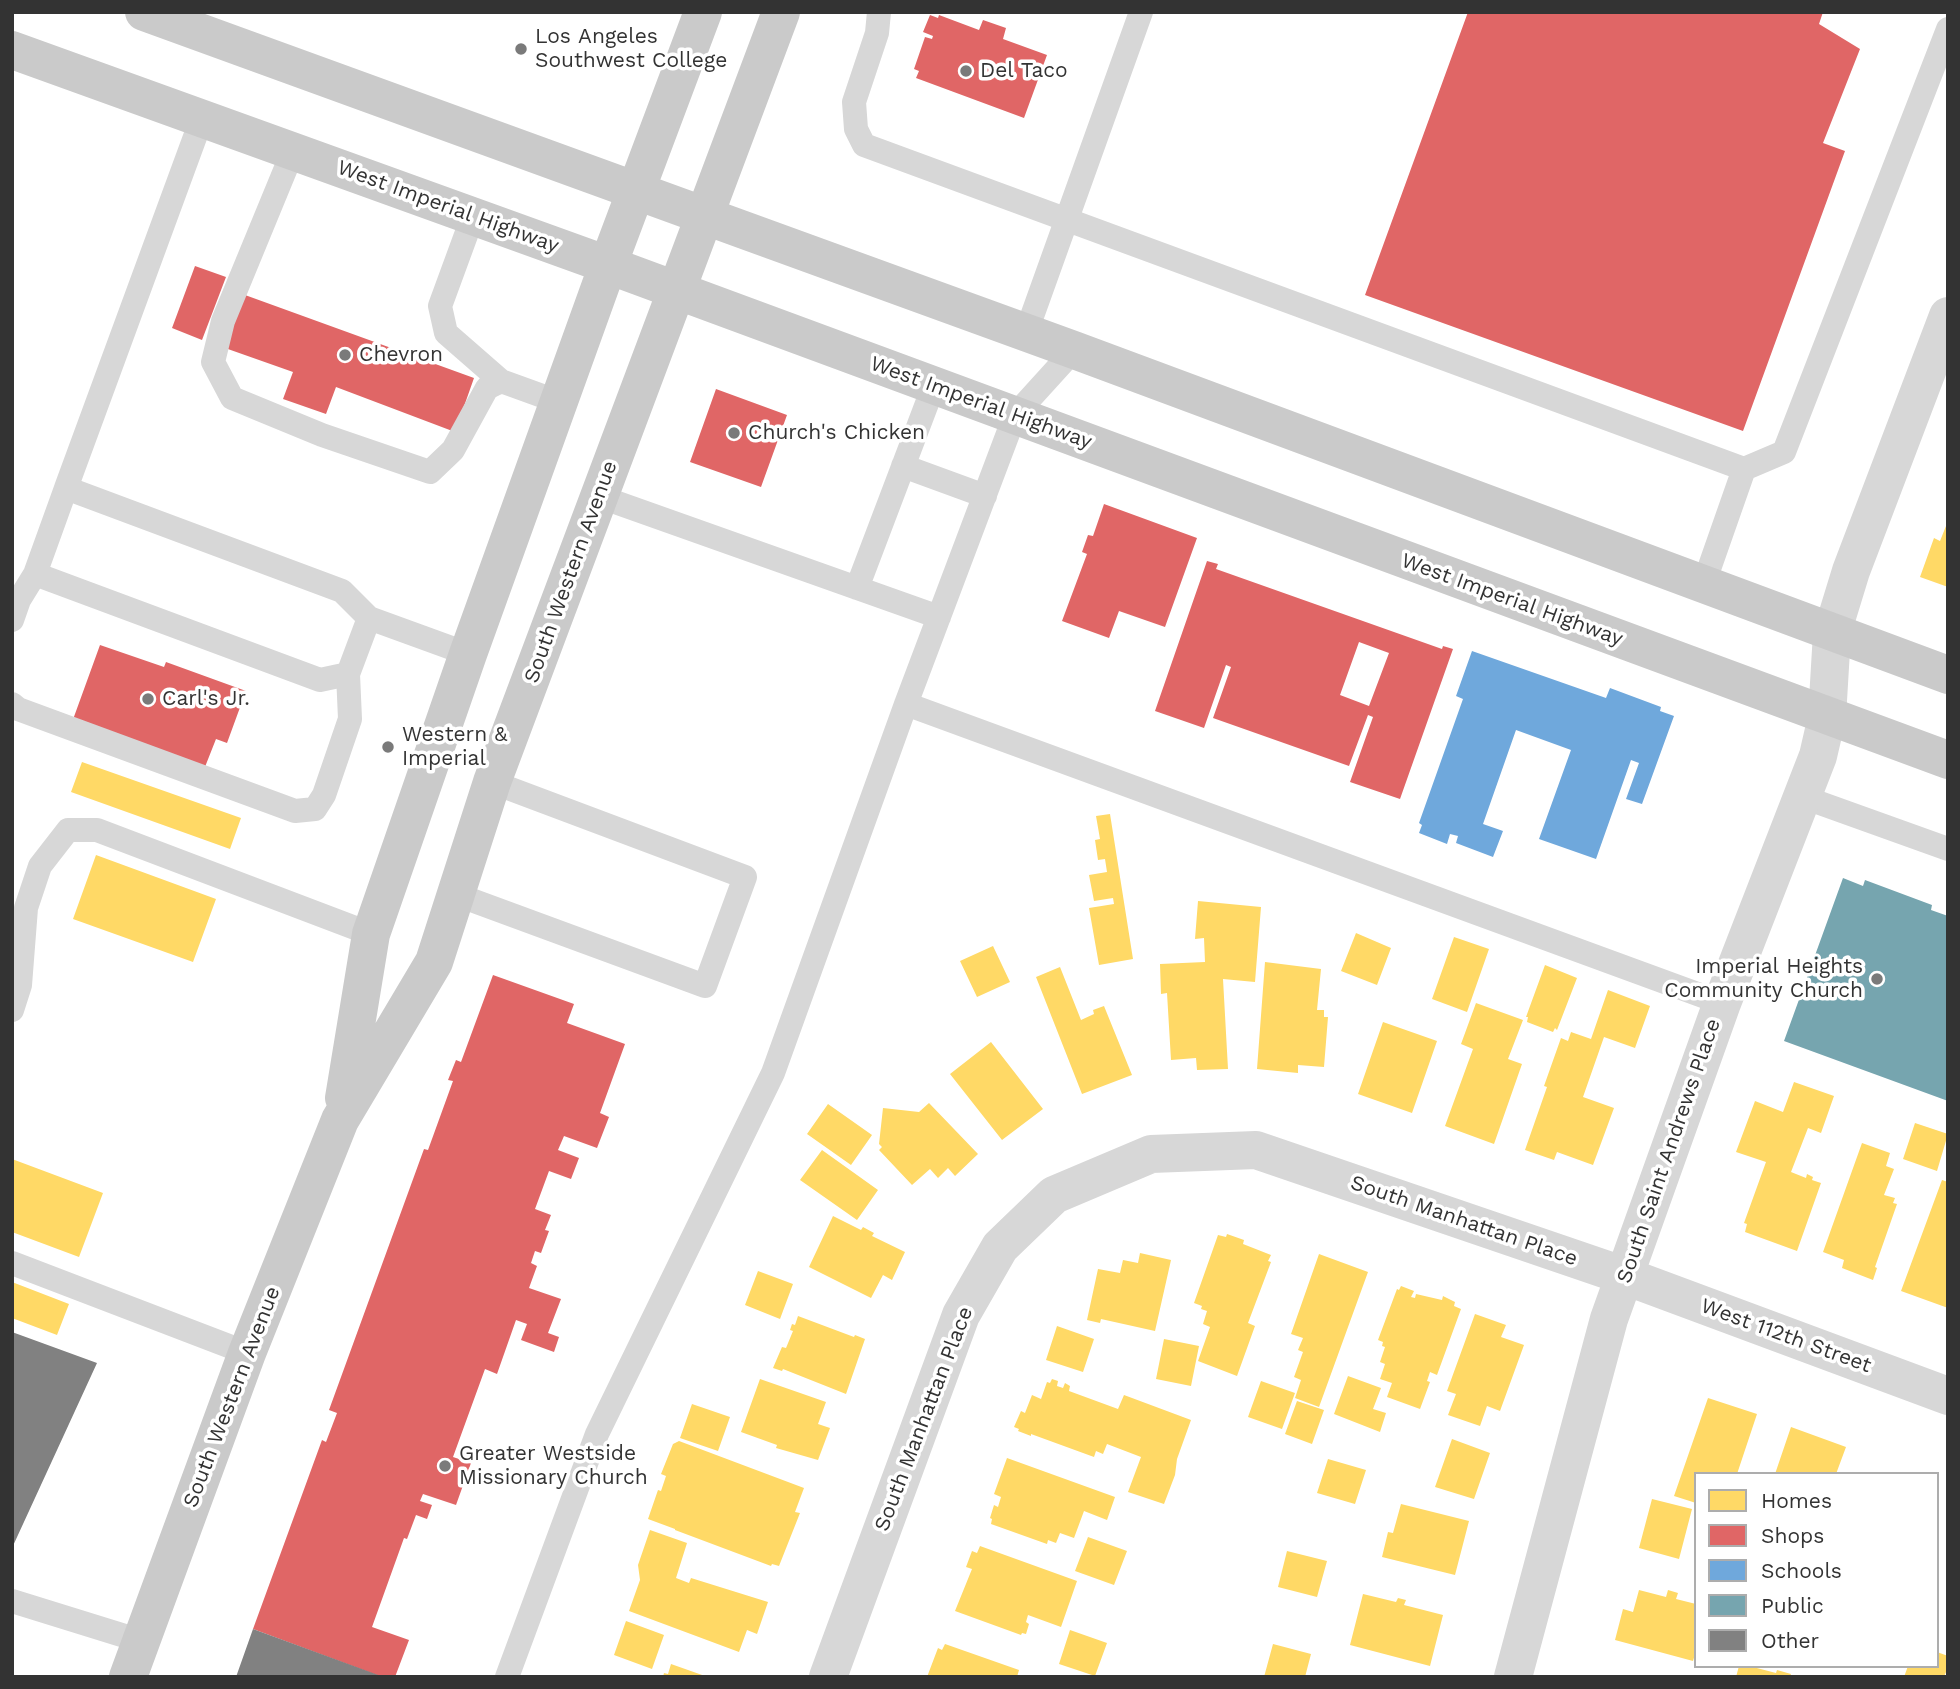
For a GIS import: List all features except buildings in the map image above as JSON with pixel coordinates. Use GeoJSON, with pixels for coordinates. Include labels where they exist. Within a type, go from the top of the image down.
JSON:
{"type":"FeatureCollection","features":[{"type":"Feature","properties":{"kind":"main road"},"geometry":{"type":"LineString","coordinates":[[144,12],[1074,350],[1948,675]]}},
{"type":"Feature","properties":{"kind":"main road","name":"South Western Avenue"},"geometry":{"type":"LineString","coordinates":[[340,1120],[371,934],[608,265],[703,12]]}},
{"type":"Feature","properties":{"kind":"main road","name":"South Western Avenue"},"geometry":{"type":"LineString","coordinates":[[128,1677],[247,1353],[340,1120],[434,962],[492,782],[781,12]]}},
{"type":"Feature","properties":{"kind":"main road","name":"West Imperial Highway"},"geometry":{"type":"LineString","coordinates":[[12,50],[608,265],[1948,760]]}},
{"type":"Feature","properties":{"kind":"street","name":"South Saint Andrews Place"},"geometry":{"type":"LineString","coordinates":[[1513,1677],[1609,1319],[1721,1003],[1818,755],[1827,717],[1832,633],[1851,571],[1939,372],[1948,316]]}},
{"type":"Feature","properties":{"kind":"street","name":"South Manhattan Place"},"geometry":{"type":"LineString","coordinates":[[828,1677],[961,1315],[1000,1247],[1054,1195],[1151,1154],[1256,1150],[1625,1276]]}},
{"type":"Feature","properties":{"kind":"street","name":"West 112th Street"},"geometry":{"type":"LineString","coordinates":[[1625,1276],[1948,1396]]}},
{"type":"Feature","properties":{"kind":"lane"},"geometry":{"type":"LineString","coordinates":[[879,12],[877,33],[854,102],[856,129],[864,145],[1744,469],[1784,452],[1948,29]]}},
{"type":"Feature","properties":{"kind":"lane"},"geometry":{"type":"LineString","coordinates":[[1026,333],[1141,12]]}},
{"type":"Feature","properties":{"kind":"lane"},"geometry":{"type":"LineString","coordinates":[[12,620],[19,600],[35,574],[202,118]]}},
{"type":"Feature","properties":{"kind":"lane"},"geometry":{"type":"LineString","coordinates":[[293,151],[223,321],[213,362],[232,398],[321,435],[430,472],[453,450],[487,388],[501,382]]}},
{"type":"Feature","properties":{"kind":"lane"},"geometry":{"type":"LineString","coordinates":[[473,216],[440,306],[446,333],[501,382],[559,402]]}},
{"type":"Feature","properties":{"kind":"lane"},"geometry":{"type":"LineString","coordinates":[[508,1677],[597,1434],[773,1073],[906,704],[1015,415],[1074,350]]}},
{"type":"Feature","properties":{"kind":"lane"},"geometry":{"type":"LineString","coordinates":[[857,588],[934,385]]}},
{"type":"Feature","properties":{"kind":"lane"},"geometry":{"type":"LineString","coordinates":[[903,466],[985,496]]}},
{"type":"Feature","properties":{"kind":"lane"},"geometry":{"type":"LineString","coordinates":[[1703,586],[1744,469]]}},
{"type":"Feature","properties":{"kind":"lane"},"geometry":{"type":"LineString","coordinates":[[66,488],[342,591],[369,618],[468,654]]}},
{"type":"Feature","properties":{"kind":"lane"},"geometry":{"type":"LineString","coordinates":[[598,496],[939,617]]}},
{"type":"Feature","properties":{"kind":"lane"},"geometry":{"type":"LineString","coordinates":[[35,574],[320,680],[348,674]]}},
{"type":"Feature","properties":{"kind":"lane"},"geometry":{"type":"LineString","coordinates":[[12,704],[18,709],[295,811],[315,809],[324,795],[350,719],[348,674],[369,618]]}},
{"type":"Feature","properties":{"kind":"lane"},"geometry":{"type":"LineString","coordinates":[[906,704],[1721,1003]]}},
{"type":"Feature","properties":{"kind":"lane"},"geometry":{"type":"LineString","coordinates":[[456,894],[705,986],[745,877],[492,782]]}},
{"type":"Feature","properties":{"kind":"lane"},"geometry":{"type":"LineString","coordinates":[[1803,797],[1948,849]]}},
{"type":"Feature","properties":{"kind":"lane"},"geometry":{"type":"LineString","coordinates":[[12,1010],[20,985],[26,908],[40,866],[68,830],[97,830],[371,934]]}},
{"type":"Feature","properties":{"kind":"lane"},"geometry":{"type":"LineString","coordinates":[[12,1263],[247,1353]]}},
{"type":"Feature","properties":{"kind":"lane"},"geometry":{"type":"LineString","coordinates":[[12,1601],[141,1641]]}},
{"type":"Feature","properties":{"kind":"place","name":"Los Angeles Southwest College"},"geometry":{"type":"Point","coordinates":[521,49]}},
{"type":"Feature","properties":{"kind":"place","name":"Del Taco"},"geometry":{"type":"Point","coordinates":[966,71]}},
{"type":"Feature","properties":{"kind":"place","name":"Chevron"},"geometry":{"type":"Point","coordinates":[345,355]}},
{"type":"Feature","properties":{"kind":"place","name":"Church's Chicken"},"geometry":{"type":"Point","coordinates":[734,433]}},
{"type":"Feature","properties":{"kind":"place","name":"Carl's Jr."},"geometry":{"type":"Point","coordinates":[148,699]}},
{"type":"Feature","properties":{"kind":"place","name":"Western & Imperial"},"geometry":{"type":"Point","coordinates":[388,747]}},
{"type":"Feature","properties":{"kind":"place","name":"Imperial Heights Community Church"},"geometry":{"type":"Point","coordinates":[1877,979]}},
{"type":"Feature","properties":{"kind":"place","name":"Greater Westside Missionary Church"},"geometry":{"type":"Point","coordinates":[445,1466]}}]}
